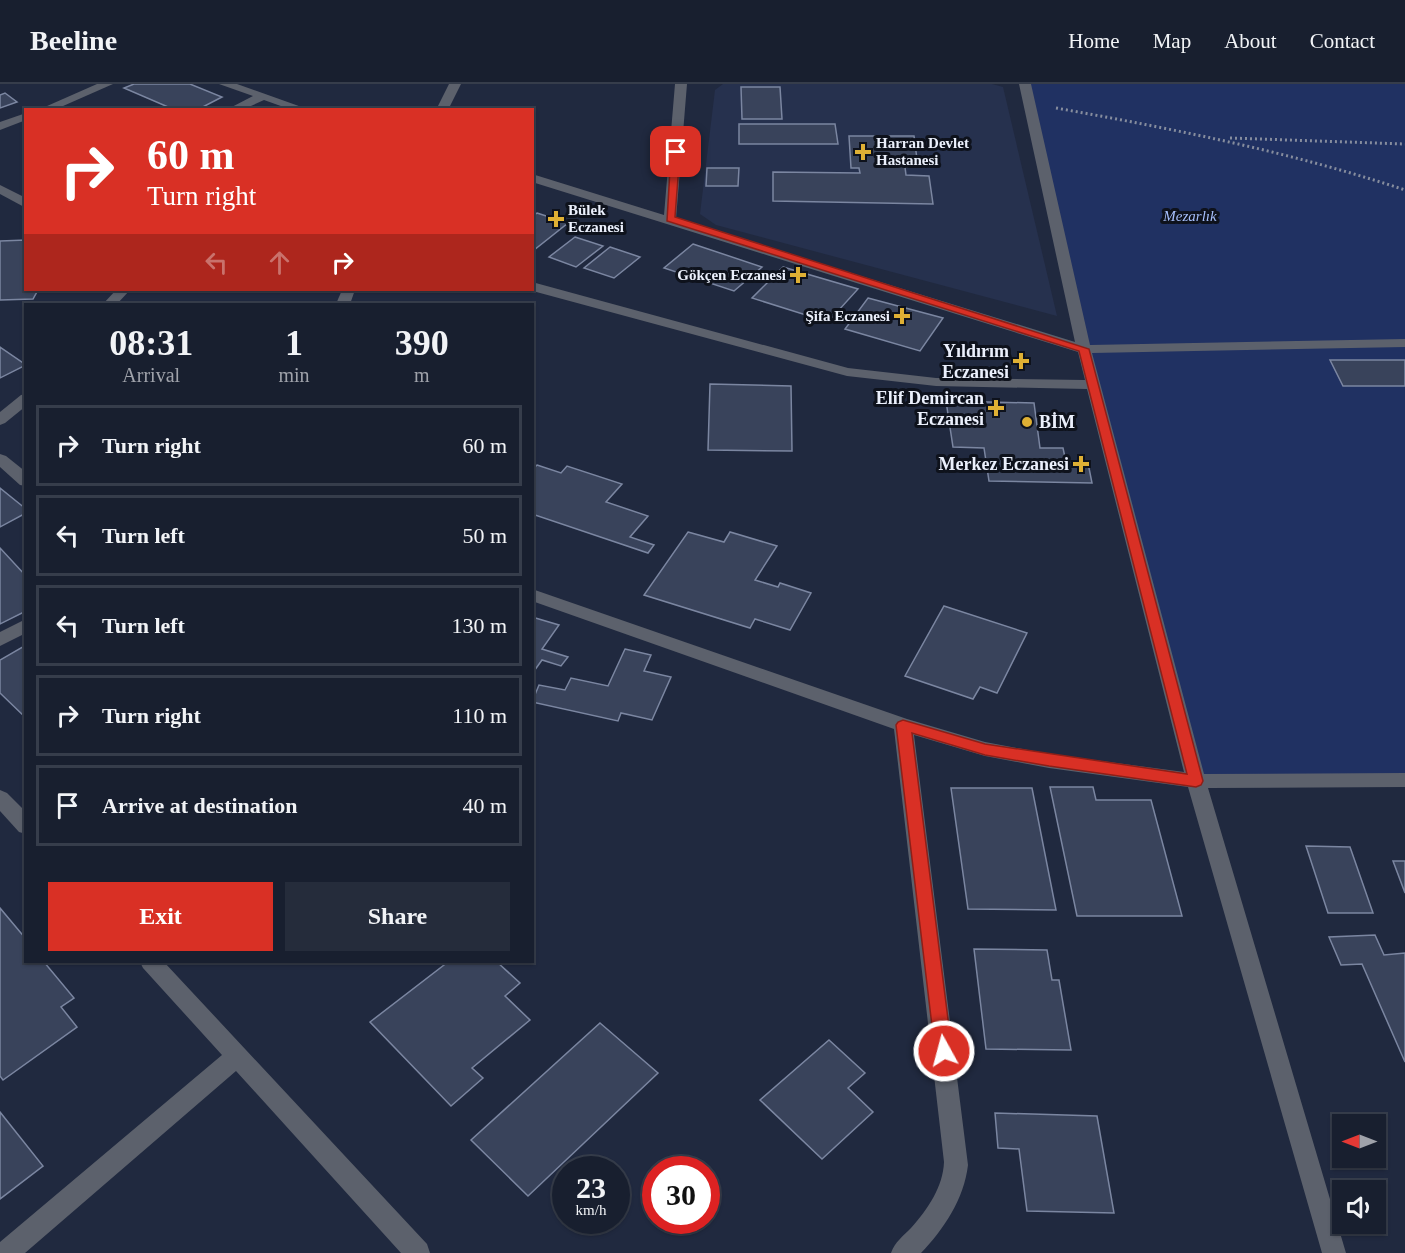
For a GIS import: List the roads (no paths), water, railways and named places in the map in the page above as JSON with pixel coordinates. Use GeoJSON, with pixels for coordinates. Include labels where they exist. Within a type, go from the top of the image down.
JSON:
{"type":"FeatureCollection","features":[{"type":"Feature","properties":{"kind":"street"},"geometry":{"type":"LineString","coordinates":[[48,108],[108,84]]}},
{"type":"Feature","properties":{"kind":"street"},"geometry":{"type":"LineString","coordinates":[[225,84],[299,108]]}},
{"type":"Feature","properties":{"kind":"street"},"geometry":{"type":"LineString","coordinates":[[443,108],[455,84]]}},
{"type":"Feature","properties":{"kind":"street"},"geometry":{"type":"LineString","coordinates":[[670,219],[681,84]]}},
{"type":"Feature","properties":{"kind":"street"},"geometry":{"type":"LineString","coordinates":[[1025,84],[1084,349],[1196,781],[1334,1253]]}},
{"type":"Feature","properties":{"kind":"street"},"geometry":{"type":"LineString","coordinates":[[236,108],[263,96]]}},
{"type":"Feature","properties":{"kind":"street"},"geometry":{"type":"LineString","coordinates":[[0,126],[24,117]]}},
{"type":"Feature","properties":{"kind":"street"},"geometry":{"type":"LineString","coordinates":[[534,179],[1084,349],[1405,343]]}},
{"type":"Feature","properties":{"kind":"street"},"geometry":{"type":"LineString","coordinates":[[0,189],[19,195]]}},
{"type":"Feature","properties":{"kind":"street"},"geometry":{"type":"LineString","coordinates":[[0,203],[19,195]]}},
{"type":"Feature","properties":{"kind":"street"},"geometry":{"type":"LineString","coordinates":[[534,287],[847,372],[936,382],[1093,385]]}},
{"type":"Feature","properties":{"kind":"street"},"geometry":{"type":"LineString","coordinates":[[111,303],[122,291]]}},
{"type":"Feature","properties":{"kind":"street"},"geometry":{"type":"LineString","coordinates":[[0,420],[24,400]]}},
{"type":"Feature","properties":{"kind":"street"},"geometry":{"type":"LineString","coordinates":[[0,459],[24,479]]}},
{"type":"Feature","properties":{"kind":"street"},"geometry":{"type":"LineString","coordinates":[[534,595],[903,725],[985,749],[1049,761],[1196,781],[1405,780]]}},
{"type":"Feature","properties":{"kind":"street"},"geometry":{"type":"LineString","coordinates":[[0,640],[24,626]]}},
{"type":"Feature","properties":{"kind":"street"},"geometry":{"type":"LineString","coordinates":[[903,725],[956,1144],[956,1171],[949,1195],[914,1243],[903,1253]]}},
{"type":"Feature","properties":{"kind":"street"},"geometry":{"type":"LineString","coordinates":[[0,798],[24,824]]}},
{"type":"Feature","properties":{"kind":"street"},"geometry":{"type":"LineString","coordinates":[[152,963],[418,1253]]}},
{"type":"Feature","properties":{"kind":"street"},"geometry":{"type":"LineString","coordinates":[[6,1253],[237,1056]]}},
{"type":"Feature","properties":{"kind":"place","name":"Harran Devlet Hastanesi"},"geometry":{"type":"Point","coordinates":[863,152]}},
{"type":"Feature","properties":{"kind":"place","name":"Bülek Eczanesi"},"geometry":{"type":"Point","coordinates":[556,219]}},
{"type":"Feature","properties":{"kind":"place","name":"Gökçen Eczanesi"},"geometry":{"type":"Point","coordinates":[798,275]}},
{"type":"Feature","properties":{"kind":"place","name":"Şifa Eczanesi"},"geometry":{"type":"Point","coordinates":[902,316]}},
{"type":"Feature","properties":{"kind":"place","name":"Yıldırım Eczanesi"},"geometry":{"type":"Point","coordinates":[1021,361]}},
{"type":"Feature","properties":{"kind":"place","name":"Elif Demircan Eczanesi"},"geometry":{"type":"Point","coordinates":[996,408]}},
{"type":"Feature","properties":{"kind":"place","name":"BİM"},"geometry":{"type":"Point","coordinates":[1027,422]}},
{"type":"Feature","properties":{"kind":"place","name":"Merkez Eczanesi"},"geometry":{"type":"Point","coordinates":[1081,464]}},
{"type":"Feature","properties":{"kind":"park label","name":"Mezarlık"},"geometry":{"type":"Point","coordinates":[1190,216]}}]}
